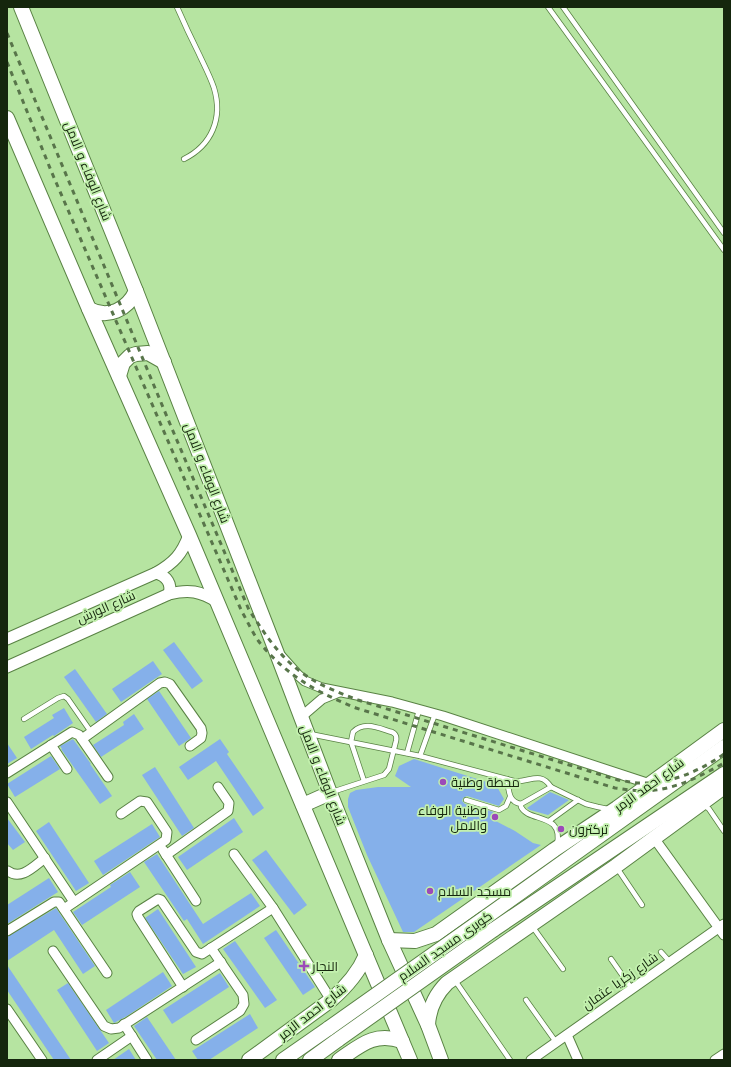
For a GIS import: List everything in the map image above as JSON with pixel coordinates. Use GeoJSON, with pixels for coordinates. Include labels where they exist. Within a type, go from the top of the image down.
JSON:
{"type":"FeatureCollection","features":[{"type":"Feature","properties":{"kind":"main road","name":"شارع الوفاء و الامل"},"geometry":{"type":"LineString","coordinates":[[21,7],[164,362],[330,793],[389,940],[428,1025],[441,1060]]}},
{"type":"Feature","properties":{"kind":"main road"},"geometry":{"type":"LineString","coordinates":[[7,118],[118,376],[190,534],[410,1060]]}},
{"type":"Feature","properties":{"kind":"main road"},"geometry":{"type":"LineString","coordinates":[[89,309],[94,312],[107,314],[119,310],[130,302],[136,291]]}},
{"type":"Feature","properties":{"kind":"main road"},"geometry":{"type":"LineString","coordinates":[[118,376],[123,363],[130,356],[136,354],[148,353],[164,362]]}},
{"type":"Feature","properties":{"kind":"main road","name":"شارع احمد الزمر"},"geometry":{"type":"LineString","coordinates":[[389,940],[415,941],[436,934],[554,850],[617,808],[724,730]]}},
{"type":"Feature","properties":{"kind":"main road","name":"كوبرى مسجد السلام"},"geometry":{"type":"LineString","coordinates":[[283,1060],[724,747]]}},
{"type":"Feature","properties":{"kind":"main road","name":"كوبرى مسجد السلام"},"geometry":{"type":"LineString","coordinates":[[310,1060],[493,930],[724,774]]}},
{"type":"Feature","properties":{"kind":"main road"},"geometry":{"type":"LineString","coordinates":[[428,1025],[428,1017],[433,1002],[442,988],[454,978],[616,866],[724,788]]}},
{"type":"Feature","properties":{"kind":"main road"},"geometry":{"type":"LineString","coordinates":[[303,804],[330,793]]}},
{"type":"Feature","properties":{"kind":"main road"},"geometry":{"type":"LineString","coordinates":[[436,934],[432,939],[430,950],[434,967],[443,974],[454,978]]}},
{"type":"Feature","properties":{"kind":"main road","name":"شارع احمد الزمر"},"geometry":{"type":"LineString","coordinates":[[249,1060],[331,1000],[349,983],[366,956]]}},
{"type":"Feature","properties":{"kind":"main road"},"geometry":{"type":"LineString","coordinates":[[331,1000],[348,1012],[355,1024],[356,1037],[353,1050]]}},
{"type":"Feature","properties":{"kind":"main road"},"geometry":{"type":"LineString","coordinates":[[339,1060],[362,1044],[375,1039],[389,1038],[402,1041]]}},
{"type":"Feature","properties":{"kind":"street","name":"شارع الورش"},"geometry":{"type":"LineString","coordinates":[[7,640],[168,567],[185,547],[190,534]]}},
{"type":"Feature","properties":{"kind":"street"},"geometry":{"type":"LineString","coordinates":[[156,573],[164,576],[169,583],[169,594]]}},
{"type":"Feature","properties":{"kind":"street","name":"شارع الورش"},"geometry":{"type":"LineString","coordinates":[[7,667],[169,594],[181,591],[194,592],[206,595],[218,602]]}},
{"type":"Feature","properties":{"kind":"street"},"geometry":{"type":"LineString","coordinates":[[276,651],[305,681],[322,688],[392,702],[435,714],[650,784]]}},
{"type":"Feature","properties":{"kind":"street"},"geometry":{"type":"LineString","coordinates":[[82,739],[160,683],[165,682],[170,684],[201,728],[201,738],[190,746]]}},
{"type":"Feature","properties":{"kind":"street"},"geometry":{"type":"LineString","coordinates":[[301,717],[322,699],[341,691]]}},
{"type":"Feature","properties":{"kind":"street"},"geometry":{"type":"LineString","coordinates":[[7,773],[72,732],[77,733],[82,739],[108,777]]}},
{"type":"Feature","properties":{"kind":"street"},"geometry":{"type":"LineString","coordinates":[[51,745],[67,769]]}},
{"type":"Feature","properties":{"kind":"street"},"geometry":{"type":"LineString","coordinates":[[166,855],[226,814],[229,809],[229,803],[218,787]]}},
{"type":"Feature","properties":{"kind":"street"},"geometry":{"type":"LineString","coordinates":[[7,802],[74,902]]}},
{"type":"Feature","properties":{"kind":"street"},"geometry":{"type":"LineString","coordinates":[[64,909],[166,840],[166,832],[146,802],[140,802],[121,814]]}},
{"type":"Feature","properties":{"kind":"street"},"geometry":{"type":"LineString","coordinates":[[654,838],[722,929]]}},
{"type":"Feature","properties":{"kind":"street"},"geometry":{"type":"LineString","coordinates":[[159,845],[196,901]]}},
{"type":"Feature","properties":{"kind":"street"},"geometry":{"type":"LineString","coordinates":[[234,854],[273,908],[331,1000]]}},
{"type":"Feature","properties":{"kind":"street"},"geometry":{"type":"LineString","coordinates":[[8,871],[15,875],[23,874],[45,858]]}},
{"type":"Feature","properties":{"kind":"street"},"geometry":{"type":"LineString","coordinates":[[182,987],[138,917],[138,912],[156,900],[161,900],[196,952],[202,954],[273,908]]}},
{"type":"Feature","properties":{"kind":"street"},"geometry":{"type":"LineString","coordinates":[[7,931],[54,902],[59,902],[107,973]]}},
{"type":"Feature","properties":{"kind":"street","name":"شارع زكريا عثمان"},"geometry":{"type":"LineString","coordinates":[[531,1060],[670,962],[722,929]]}},
{"type":"Feature","properties":{"kind":"street"},"geometry":{"type":"LineString","coordinates":[[196,1040],[240,1011],[244,1004],[243,996],[212,948]]}},
{"type":"Feature","properties":{"kind":"street"},"geometry":{"type":"LineString","coordinates":[[53,951],[104,1026],[115,1029],[220,962]]}},
{"type":"Feature","properties":{"kind":"street"},"geometry":{"type":"LineString","coordinates":[[8,1014],[42,1060]]}},
{"type":"Feature","properties":{"kind":"street"},"geometry":{"type":"LineString","coordinates":[[124,1024],[147,1060]]}},
{"type":"Feature","properties":{"kind":"street"},"geometry":{"type":"LineString","coordinates":[[567,1035],[578,1060]]}},
{"type":"Feature","properties":{"kind":"street"},"geometry":{"type":"LineString","coordinates":[[97,1060],[132,1036]]}},
{"type":"Feature","properties":{"kind":"street"},"geometry":{"type":"LineString","coordinates":[[715,1060],[724,1054]]}},
{"type":"Feature","properties":{"kind":"lane"},"geometry":{"type":"LineString","coordinates":[[177,7],[210,79],[217,102],[216,120],[210,137],[199,150],[184,159]]}},
{"type":"Feature","properties":{"kind":"lane"},"geometry":{"type":"LineString","coordinates":[[548,7],[724,250]]}},
{"type":"Feature","properties":{"kind":"lane"},"geometry":{"type":"LineString","coordinates":[[562,7],[724,233]]}},
{"type":"Feature","properties":{"kind":"lane"},"geometry":{"type":"LineString","coordinates":[[24,719],[58,698],[64,696],[68,699],[91,732]]}},
{"type":"Feature","properties":{"kind":"lane"},"geometry":{"type":"LineString","coordinates":[[406,753],[419,710]]}},
{"type":"Feature","properties":{"kind":"lane"},"geometry":{"type":"LineString","coordinates":[[420,756],[435,714]]}},
{"type":"Feature","properties":{"kind":"lane"},"geometry":{"type":"LineString","coordinates":[[330,793],[384,775],[389,769],[397,737],[392,732],[367,725],[362,726],[353,732],[351,742],[364,781]]}},
{"type":"Feature","properties":{"kind":"lane"},"geometry":{"type":"LineString","coordinates":[[307,734],[420,756],[519,782],[538,778],[546,780],[551,787],[598,808],[617,808]]}},
{"type":"Feature","properties":{"kind":"lane"},"geometry":{"type":"LineString","coordinates":[[507,779],[510,796],[514,802],[521,804],[551,787]]}},
{"type":"Feature","properties":{"kind":"lane"},"geometry":{"type":"LineString","coordinates":[[466,800],[499,810],[506,806],[510,796]]}},
{"type":"Feature","properties":{"kind":"lane"},"geometry":{"type":"LineString","coordinates":[[549,821],[578,800]]}},
{"type":"Feature","properties":{"kind":"lane"},"geometry":{"type":"LineString","coordinates":[[702,803],[719,820],[724,831]]}},
{"type":"Feature","properties":{"kind":"lane"},"geometry":{"type":"LineString","coordinates":[[521,804],[524,811],[549,821],[553,825],[558,840],[554,850]]}},
{"type":"Feature","properties":{"kind":"lane"},"geometry":{"type":"LineString","coordinates":[[616,866],[642,905]]}},
{"type":"Feature","properties":{"kind":"lane"},"geometry":{"type":"LineString","coordinates":[[530,925],[563,969]]}},
{"type":"Feature","properties":{"kind":"lane"},"geometry":{"type":"LineString","coordinates":[[661,952],[670,962]]}},
{"type":"Feature","properties":{"kind":"lane"},"geometry":{"type":"LineString","coordinates":[[611,959],[632,989]]}},
{"type":"Feature","properties":{"kind":"lane"},"geometry":{"type":"LineString","coordinates":[[454,978],[510,1060]]}},
{"type":"Feature","properties":{"kind":"lane"},"geometry":{"type":"LineString","coordinates":[[526,1000],[556,1042]]}},
{"type":"Feature","properties":{"kind":"building"},"geometry":{"type":"Polygon","coordinates":[[[174,642],[203,681],[192,689],[163,650],[174,642]]]}},
{"type":"Feature","properties":{"kind":"building"},"geometry":{"type":"Polygon","coordinates":[[[153,661],[162,674],[121,702],[112,689],[153,661]]]}},
{"type":"Feature","properties":{"kind":"building"},"geometry":{"type":"Polygon","coordinates":[[[75,669],[107,714],[96,722],[64,677],[75,669]]]}},
{"type":"Feature","properties":{"kind":"building"},"geometry":{"type":"Polygon","coordinates":[[[159,691],[191,738],[179,746],[147,699],[159,691]]]}},
{"type":"Feature","properties":{"kind":"building"},"geometry":{"type":"Polygon","coordinates":[[[64,708],[73,723],[31,749],[24,737],[54,718],[52,715],[64,708]]]}},
{"type":"Feature","properties":{"kind":"building"},"geometry":{"type":"Polygon","coordinates":[[[134,714],[144,729],[101,757],[93,745],[124,725],[123,722],[134,714]]]}},
{"type":"Feature","properties":{"kind":"building"},"geometry":{"type":"Polygon","coordinates":[[[73,739],[112,796],[100,804],[61,749],[60,746],[73,739]]]}},
{"type":"Feature","properties":{"kind":"building"},"geometry":{"type":"Polygon","coordinates":[[[220,739],[229,752],[227,754],[264,808],[253,816],[216,761],[188,780],[179,767],[220,739]]]}},
{"type":"Feature","properties":{"kind":"building"},"geometry":{"type":"Polygon","coordinates":[[[7,743],[17,758],[7,764],[7,743]]]}},
{"type":"Feature","properties":{"kind":"building"},"geometry":{"type":"Polygon","coordinates":[[[51,756],[60,769],[15,797],[7,784],[51,756]]]}},
{"type":"Feature","properties":{"kind":"building","name":"مسجد السلام"},"geometry":{"type":"Polygon","coordinates":[[[414,759],[496,785],[504,799],[499,806],[467,796],[463,798],[462,801],[465,804],[494,812],[490,818],[515,831],[533,843],[541,845],[414,932],[403,932],[367,855],[348,807],[348,799],[350,793],[356,790],[378,787],[411,787],[395,776],[399,766],[414,759]]]}},
{"type":"Feature","properties":{"kind":"building"},"geometry":{"type":"Polygon","coordinates":[[[155,767],[194,828],[182,836],[142,775],[155,767]]]}},
{"type":"Feature","properties":{"kind":"building"},"geometry":{"type":"Polygon","coordinates":[[[550,792],[569,800],[548,815],[527,808],[550,792]]]}},
{"type":"Feature","properties":{"kind":"building"},"geometry":{"type":"Polygon","coordinates":[[[7,818],[25,842],[13,850],[7,843],[7,818]]]}},
{"type":"Feature","properties":{"kind":"building"},"geometry":{"type":"Polygon","coordinates":[[[234,818],[243,832],[187,870],[178,857],[234,818]]]}},
{"type":"Feature","properties":{"kind":"building"},"geometry":{"type":"Polygon","coordinates":[[[49,822],[89,883],[76,891],[36,831],[49,822]]]}},
{"type":"Feature","properties":{"kind":"building"},"geometry":{"type":"Polygon","coordinates":[[[152,824],[160,837],[103,875],[94,861],[152,824]]]}},
{"type":"Feature","properties":{"kind":"building"},"geometry":{"type":"Polygon","coordinates":[[[266,850],[307,905],[294,915],[252,860],[266,850]]]}},
{"type":"Feature","properties":{"kind":"building"},"geometry":{"type":"Polygon","coordinates":[[[157,854],[203,924],[251,893],[260,906],[203,944],[187,919],[184,921],[144,862],[157,854]]]}},
{"type":"Feature","properties":{"kind":"building"},"geometry":{"type":"Polygon","coordinates":[[[130,872],[140,887],[82,925],[73,912],[111,887],[110,885],[130,872]]]}},
{"type":"Feature","properties":{"kind":"building"},"geometry":{"type":"Polygon","coordinates":[[[49,878],[58,892],[7,924],[7,905],[49,878]]]}},
{"type":"Feature","properties":{"kind":"building"},"geometry":{"type":"Polygon","coordinates":[[[56,908],[95,966],[83,974],[54,930],[7,961],[7,937],[56,908]]]}},
{"type":"Feature","properties":{"kind":"building"},"geometry":{"type":"Polygon","coordinates":[[[158,909],[196,967],[183,974],[145,918],[158,909]]]}},
{"type":"Feature","properties":{"kind":"building"},"geometry":{"type":"Polygon","coordinates":[[[276,930],[315,987],[303,995],[264,938],[276,930]]]}},
{"type":"Feature","properties":{"kind":"building"},"geometry":{"type":"Polygon","coordinates":[[[235,941],[277,1000],[265,1008],[223,949],[235,941]]]}},
{"type":"Feature","properties":{"kind":"building"},"geometry":{"type":"Polygon","coordinates":[[[7,965],[71,1060],[54,1060],[7,990],[7,965]]]}},
{"type":"Feature","properties":{"kind":"building"},"geometry":{"type":"Polygon","coordinates":[[[163,972],[172,986],[114,1023],[106,1010],[163,972]]]}},
{"type":"Feature","properties":{"kind":"building"},"geometry":{"type":"Polygon","coordinates":[[[220,973],[229,987],[172,1024],[163,1010],[220,973]]]}},
{"type":"Feature","properties":{"kind":"building"},"geometry":{"type":"Polygon","coordinates":[[[68,983],[109,1043],[97,1051],[57,990],[68,983]]]}},
{"type":"Feature","properties":{"kind":"building"},"geometry":{"type":"Polygon","coordinates":[[[250,1014],[258,1028],[209,1060],[198,1060],[192,1051],[250,1014]]]}},
{"type":"Feature","properties":{"kind":"building"},"geometry":{"type":"Polygon","coordinates":[[[147,1017],[176,1060],[157,1060],[134,1026],[147,1017]]]}},
{"type":"Feature","properties":{"kind":"building"},"geometry":{"type":"Polygon","coordinates":[[[129,1049],[136,1060],[113,1060],[129,1049]]]}},
{"type":"Feature","properties":{"kind":"railway"},"geometry":{"type":"LineString","coordinates":[[7,33],[249,610],[261,628],[288,661],[305,675],[318,683],[358,700],[618,780],[651,783],[673,779],[695,771],[724,754]]}},
{"type":"Feature","properties":{"kind":"railway"},"geometry":{"type":"LineString","coordinates":[[7,62],[52,173],[242,612],[257,639],[281,665],[304,682],[328,696],[356,708],[615,788],[643,791],[664,789],[695,778],[724,763]]}},
{"type":"Feature","properties":{"kind":"place","name":"محطة وطنية"},"geometry":{"type":"Point","coordinates":[443,782]}},
{"type":"Feature","properties":{"kind":"place","name":"وطنية الوفاء والامل"},"geometry":{"type":"Point","coordinates":[495,817]}},
{"type":"Feature","properties":{"kind":"place","name":"تركترون"},"geometry":{"type":"Point","coordinates":[561,829]}},
{"type":"Feature","properties":{"kind":"place","name":"مسجد السلام"},"geometry":{"type":"Point","coordinates":[430,891]}},
{"type":"Feature","properties":{"kind":"place","name":"النجار"},"geometry":{"type":"Point","coordinates":[304,966]}}]}
